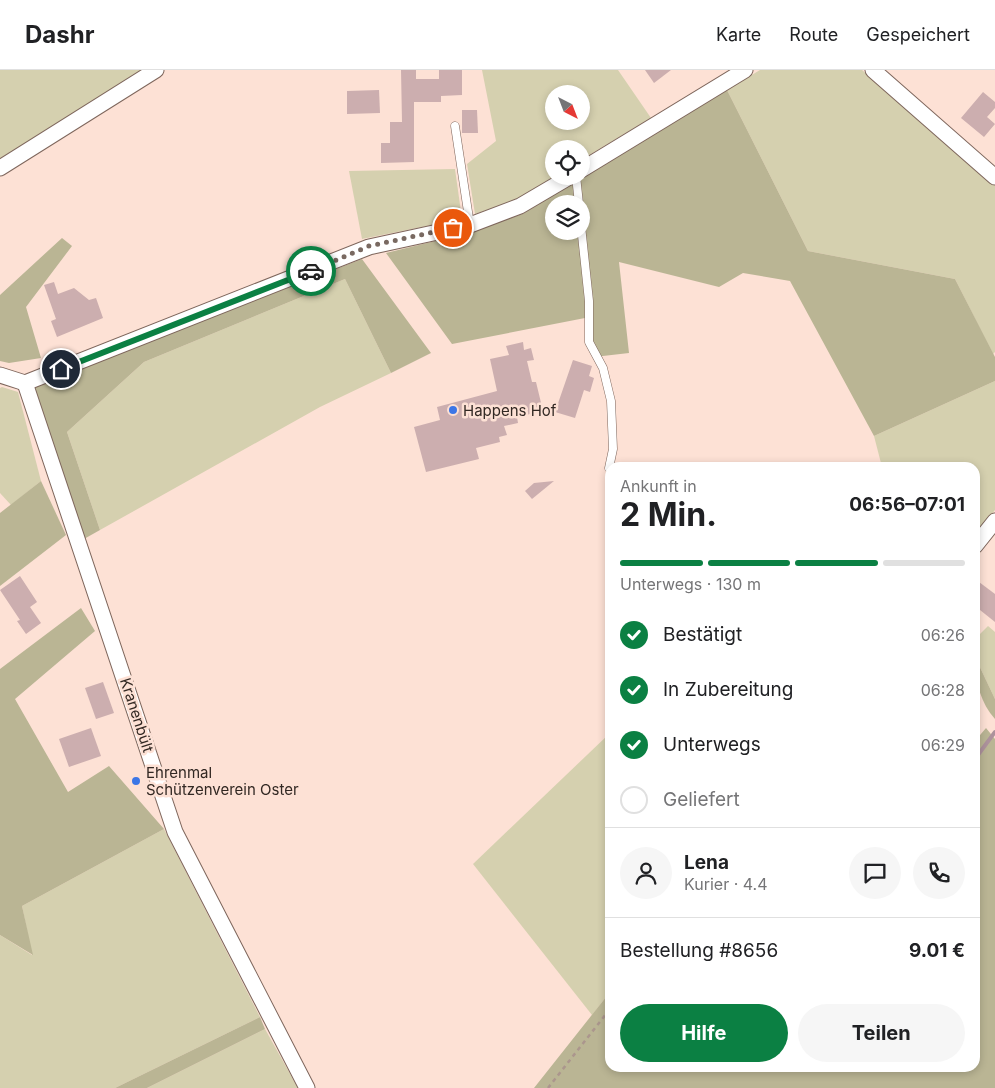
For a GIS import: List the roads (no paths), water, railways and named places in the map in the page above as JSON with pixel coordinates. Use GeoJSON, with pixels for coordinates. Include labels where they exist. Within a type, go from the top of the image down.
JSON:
{"type":"FeatureCollection","features":[{"type":"Feature","properties":{"kind":"street"},"geometry":{"type":"LineString","coordinates":[[0,168],[156,70]]}},
{"type":"Feature","properties":{"kind":"street"},"geometry":{"type":"LineString","coordinates":[[590,165],[746,70]]}},
{"type":"Feature","properties":{"kind":"street"},"geometry":{"type":"LineString","coordinates":[[873,70],[995,177]]}},
{"type":"Feature","properties":{"kind":"street"},"geometry":{"type":"LineString","coordinates":[[0,376],[25,383],[369,246],[470,225],[520,206],[556,185]]}},
{"type":"Feature","properties":{"kind":"street","name":"Kranenbült"},"geometry":{"type":"LineString","coordinates":[[25,383],[175,832],[307,1088]]}},
{"type":"Feature","properties":{"kind":"street"},"geometry":{"type":"LineString","coordinates":[[980,540],[995,522]]}},
{"type":"Feature","properties":{"kind":"lane"},"geometry":{"type":"LineString","coordinates":[[455,126],[470,225]]}},
{"type":"Feature","properties":{"kind":"lane"},"geometry":{"type":"LineString","coordinates":[[582,240],[589,301],[588,342],[603,368],[611,401],[613,449],[610,462]]}},
{"type":"Feature","properties":{"kind":"waterway"},"geometry":{"type":"LineString","coordinates":[[980,752],[995,732]]}},
{"type":"Feature","properties":{"kind":"place","name":"Happens Hof"},"geometry":{"type":"Point","coordinates":[453,410]}},
{"type":"Feature","properties":{"kind":"place","name":"Ehrenmal Schützenverein Oster"},"geometry":{"type":"Point","coordinates":[136,781]}}]}
